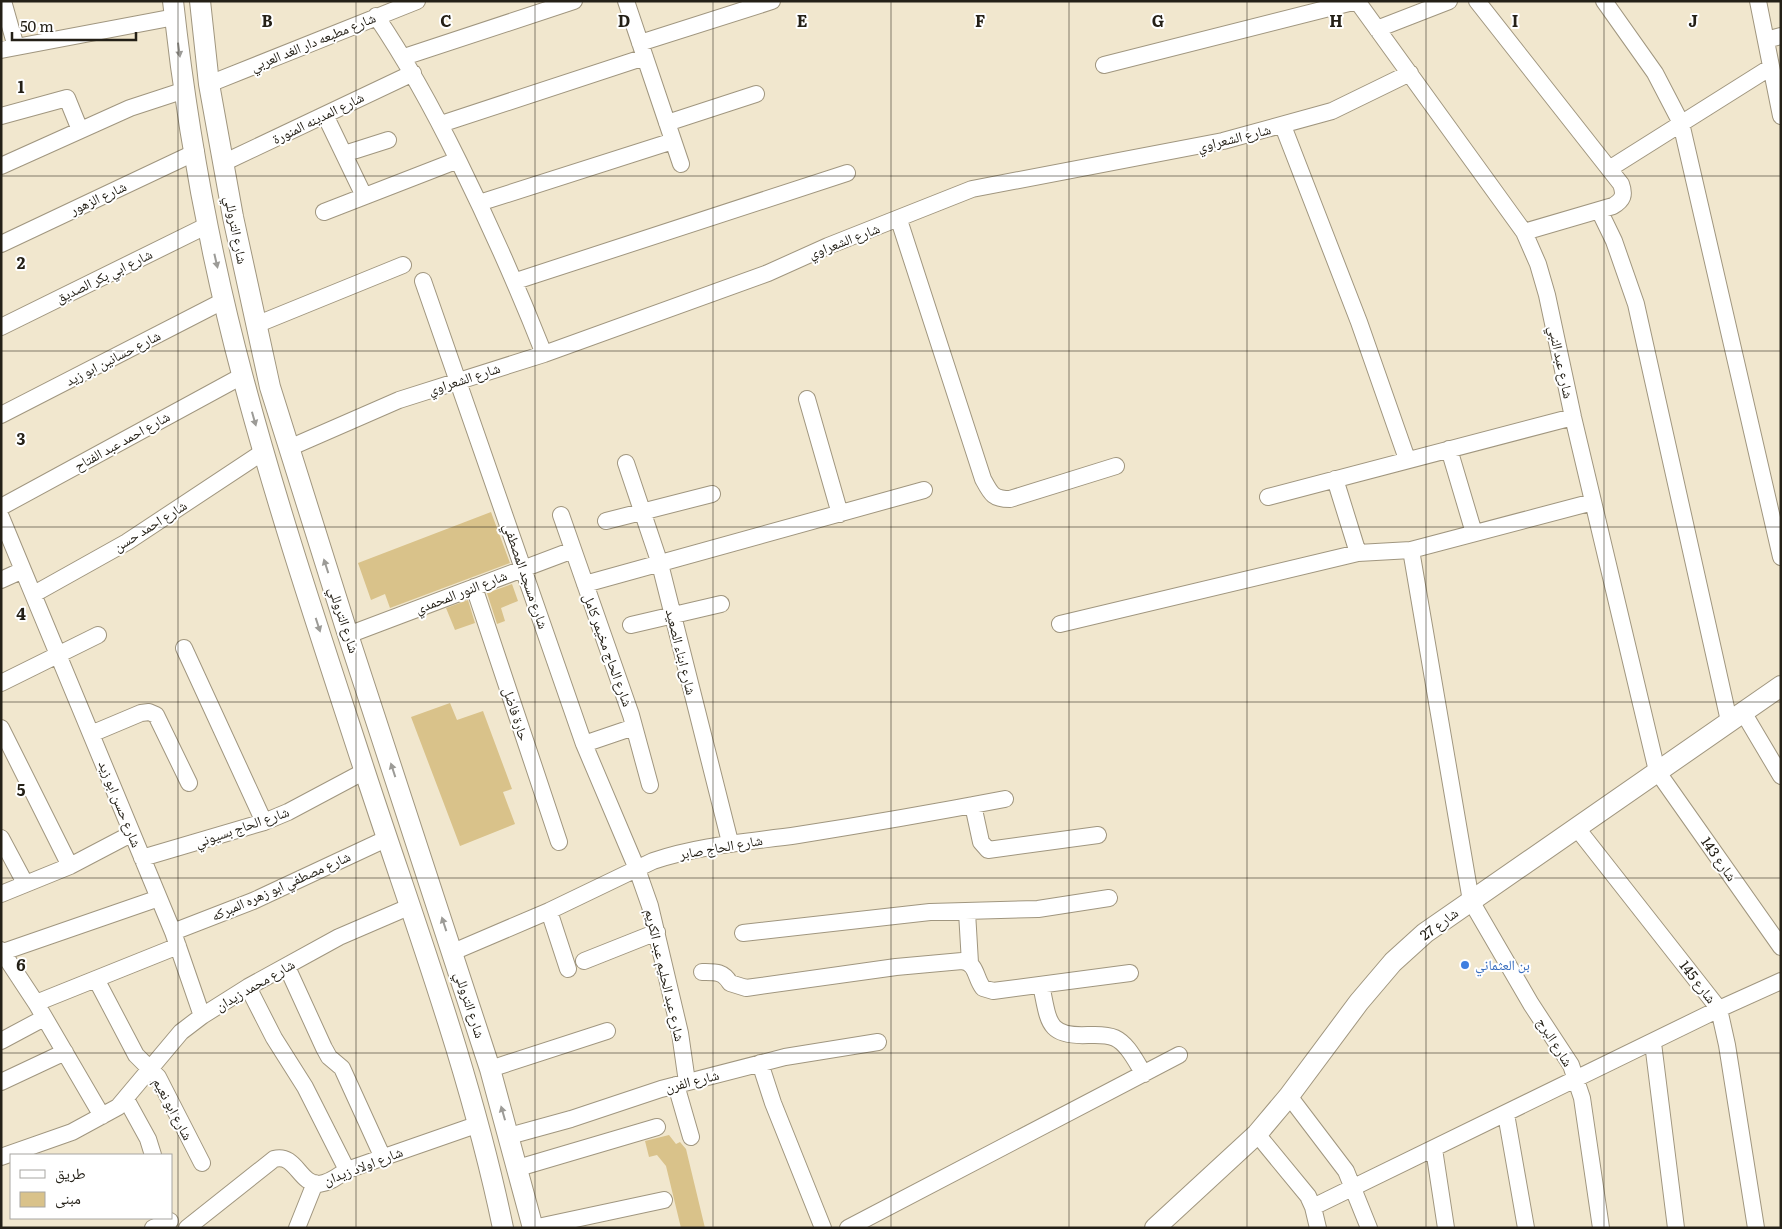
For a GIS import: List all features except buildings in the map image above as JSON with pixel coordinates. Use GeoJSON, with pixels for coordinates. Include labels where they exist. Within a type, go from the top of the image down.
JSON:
{"type":"FeatureCollection","features":[{"type":"Feature","properties":{"kind":"street"},"geometry":{"type":"LineString","coordinates":[[3,1],[8,48],[174,9]]}},
{"type":"Feature","properties":{"kind":"street","name":"شارع التروللي"},"geometry":{"type":"LineString","coordinates":[[200,1],[209,84],[223,163],[270,387],[348,635],[490,1069],[533,1228]]}},
{"type":"Feature","properties":{"kind":"street","name":"شارع مطبعه دار الغد العربي"},"geometry":{"type":"LineString","coordinates":[[209,84],[417,1]]}},
{"type":"Feature","properties":{"kind":"street"},"geometry":{"type":"LineString","coordinates":[[404,56],[574,1]]}},
{"type":"Feature","properties":{"kind":"street"},"geometry":{"type":"LineString","coordinates":[[626,1],[682,164]]}},
{"type":"Feature","properties":{"kind":"street"},"geometry":{"type":"LineString","coordinates":[[441,124],[772,1]]}},
{"type":"Feature","properties":{"kind":"street"},"geometry":{"type":"LineString","coordinates":[[1104,64],[1357,1]]}},
{"type":"Feature","properties":{"kind":"street","name":"شارع عبد النبي"},"geometry":{"type":"LineString","coordinates":[[1357,1],[1524,232],[1538,264],[1657,771]]}},
{"type":"Feature","properties":{"kind":"street"},"geometry":{"type":"LineString","coordinates":[[1377,29],[1449,1]]}},
{"type":"Feature","properties":{"kind":"street"},"geometry":{"type":"LineString","coordinates":[[1477,1],[1621,184],[1624,193],[1621,201],[1599,210],[1524,232]]}},
{"type":"Feature","properties":{"kind":"street"},"geometry":{"type":"LineString","coordinates":[[1604,1],[1655,73],[1681,123],[1781,557]]}},
{"type":"Feature","properties":{"kind":"street"},"geometry":{"type":"LineString","coordinates":[[1758,1],[1773,38],[1771,67],[1781,116]]}},
{"type":"Feature","properties":{"kind":"street","name":"شارع التروللي"},"geometry":{"type":"LineString","coordinates":[[174,9],[185,90],[208,225],[242,376],[263,452],[364,771],[448,1014],[479,1124],[503,1228]]}},
{"type":"Feature","properties":{"kind":"street"},"geometry":{"type":"LineString","coordinates":[[376,16],[404,56],[441,124],[516,281],[544,354]]}},
{"type":"Feature","properties":{"kind":"street"},"geometry":{"type":"LineString","coordinates":[[1609,170],[1771,67]]}},
{"type":"Feature","properties":{"kind":"street","name":"شارع المدينه المنورة"},"geometry":{"type":"LineString","coordinates":[[223,163],[413,73]]}},
{"type":"Feature","properties":{"kind":"street","name":"شارع الشعراوي"},"geometry":{"type":"LineString","coordinates":[[288,448],[399,400],[544,354],[768,273],[828,246],[899,220],[922,208],[972,189],[1163,154],[1283,126],[1332,111],[1410,73]]}},
{"type":"Feature","properties":{"kind":"street"},"geometry":{"type":"LineString","coordinates":[[1,166],[130,108],[185,90]]}},
{"type":"Feature","properties":{"kind":"street"},"geometry":{"type":"LineString","coordinates":[[667,123],[756,94]]}},
{"type":"Feature","properties":{"kind":"street"},"geometry":{"type":"LineString","coordinates":[[1,116],[67,98],[80,130]]}},
{"type":"Feature","properties":{"kind":"street"},"geometry":{"type":"LineString","coordinates":[[325,116],[364,196]]}},
{"type":"Feature","properties":{"kind":"street"},"geometry":{"type":"LineString","coordinates":[[1283,126],[1359,322],[1407,459]]}},
{"type":"Feature","properties":{"kind":"street"},"geometry":{"type":"LineString","coordinates":[[344,154],[388,140]]}},
{"type":"Feature","properties":{"kind":"street"},"geometry":{"type":"LineString","coordinates":[[479,203],[674,141]]}},
{"type":"Feature","properties":{"kind":"street","name":"شارع الزهور"},"geometry":{"type":"LineString","coordinates":[[1,244],[196,152]]}},
{"type":"Feature","properties":{"kind":"street"},"geometry":{"type":"LineString","coordinates":[[324,212],[458,160]]}},
{"type":"Feature","properties":{"kind":"street"},"geometry":{"type":"LineString","coordinates":[[516,281],[847,173]]}},
{"type":"Feature","properties":{"kind":"street"},"geometry":{"type":"LineString","coordinates":[[1599,210],[1614,241],[1636,304],[1736,716],[1781,776]]}},
{"type":"Feature","properties":{"kind":"street"},"geometry":{"type":"LineString","coordinates":[[899,220],[983,479],[989,492],[998,499],[1010,499],[1116,466]]}},
{"type":"Feature","properties":{"kind":"street","name":"شارع ابي بكر الصديق"},"geometry":{"type":"LineString","coordinates":[[1,327],[208,225]]}},
{"type":"Feature","properties":{"kind":"street"},"geometry":{"type":"LineString","coordinates":[[258,324],[403,264]]}},
{"type":"Feature","properties":{"kind":"street","name":"شارع مسجد المصطفي"},"geometry":{"type":"LineString","coordinates":[[423,281],[584,744],[637,868]]}},
{"type":"Feature","properties":{"kind":"street","name":"شارع حسانين ابو زيد"},"geometry":{"type":"LineString","coordinates":[[1,415],[225,300]]}},
{"type":"Feature","properties":{"kind":"street","name":"شارع احمد عبد الفتاح"},"geometry":{"type":"LineString","coordinates":[[1,507],[242,376]]}},
{"type":"Feature","properties":{"kind":"street"},"geometry":{"type":"LineString","coordinates":[[807,399],[840,514]]}},
{"type":"Feature","properties":{"kind":"street"},"geometry":{"type":"LineString","coordinates":[[1268,497],[1573,416]]}},
{"type":"Feature","properties":{"kind":"street"},"geometry":{"type":"LineString","coordinates":[[1449,449],[1474,534]]}},
{"type":"Feature","properties":{"kind":"street","name":"شارع احمد حسن"},"geometry":{"type":"LineString","coordinates":[[34,594],[127,542],[263,452]]}},
{"type":"Feature","properties":{"kind":"street","name":"شارع ابناء الصعيد"},"geometry":{"type":"LineString","coordinates":[[626,463],[660,564],[730,842]]}},
{"type":"Feature","properties":{"kind":"street"},"geometry":{"type":"LineString","coordinates":[[1335,479],[1358,553]]}},
{"type":"Feature","properties":{"kind":"street"},"geometry":{"type":"LineString","coordinates":[[585,584],[924,490]]}},
{"type":"Feature","properties":{"kind":"street"},"geometry":{"type":"LineString","coordinates":[[606,521],[712,494]]}},
{"type":"Feature","properties":{"kind":"street"},"geometry":{"type":"LineString","coordinates":[[1060,624],[1358,553],[1411,550],[1593,502]]}},
{"type":"Feature","properties":{"kind":"street","name":"شارع الحاج مخيمر كامل"},"geometry":{"type":"LineString","coordinates":[[561,515],[634,727],[650,785]]}},
{"type":"Feature","properties":{"kind":"street","name":"شارع حسن ابو زيد"},"geometry":{"type":"LineString","coordinates":[[1,517],[60,654],[131,834],[176,939],[202,1016]]}},
{"type":"Feature","properties":{"kind":"street","name":"شارع النور المحمدي"},"geometry":{"type":"LineString","coordinates":[[348,635],[573,550]]}},
{"type":"Feature","properties":{"kind":"street"},"geometry":{"type":"LineString","coordinates":[[1411,550],[1471,901]]}},
{"type":"Feature","properties":{"kind":"street"},"geometry":{"type":"LineString","coordinates":[[1,580],[23,570]]}},
{"type":"Feature","properties":{"kind":"street","name":"حارة فاضل"},"geometry":{"type":"LineString","coordinates":[[474,587],[559,842]]}},
{"type":"Feature","properties":{"kind":"street"},"geometry":{"type":"LineString","coordinates":[[631,624],[721,604]]}},
{"type":"Feature","properties":{"kind":"street"},"geometry":{"type":"LineString","coordinates":[[2,682],[98,635]]}},
{"type":"Feature","properties":{"kind":"street"},"geometry":{"type":"LineString","coordinates":[[184,648],[264,822]]}},
{"type":"Feature","properties":{"kind":"street","name":"شارع 27"},"geometry":{"type":"LineString","coordinates":[[1155,1228],[1258,1134],[1289,1096],[1359,1002],[1393,962],[1425,933],[1781,686]]}},
{"type":"Feature","properties":{"kind":"street"},"geometry":{"type":"LineString","coordinates":[[91,734],[141,713],[149,712],[156,715],[188,783]]}},
{"type":"Feature","properties":{"kind":"street"},"geometry":{"type":"LineString","coordinates":[[584,744],[634,727]]}},
{"type":"Feature","properties":{"kind":"street"},"geometry":{"type":"LineString","coordinates":[[1,728],[70,866]]}},
{"type":"Feature","properties":{"kind":"street","name":"شارع الحاج بسيوني"},"geometry":{"type":"LineString","coordinates":[[142,858],[264,822],[288,812],[364,771]]}},
{"type":"Feature","properties":{"kind":"street","name":"شارع 143"},"geometry":{"type":"LineString","coordinates":[[1657,771],[1781,947]]}},
{"type":"Feature","properties":{"kind":"street","name":"شارع الحاج صابر"},"geometry":{"type":"LineString","coordinates":[[453,952],[549,912],[637,868],[669,855],[730,842],[819,832],[1005,799]]}},
{"type":"Feature","properties":{"kind":"street"},"geometry":{"type":"LineString","coordinates":[[973,805],[981,842],[988,850],[1098,835]]}},
{"type":"Feature","properties":{"kind":"street","name":"شارع 145"},"geometry":{"type":"LineString","coordinates":[[1576,827],[1719,1009],[1727,1045],[1756,1228]]}},
{"type":"Feature","properties":{"kind":"street"},"geometry":{"type":"LineString","coordinates":[[1,894],[70,866],[131,834]]}},
{"type":"Feature","properties":{"kind":"street"},"geometry":{"type":"LineString","coordinates":[[1,838],[25,884]]}},
{"type":"Feature","properties":{"kind":"street","name":"شارع مصطفي ابو زهره المبركه"},"geometry":{"type":"LineString","coordinates":[[1,1041],[40,1010],[96,979],[252,901],[388,838]]}},
{"type":"Feature","properties":{"kind":"street","name":"شارع عبد الحليم عبد الكريم"},"geometry":{"type":"LineString","coordinates":[[637,868],[657,932],[680,1033],[682,1084],[691,1137]]}},
{"type":"Feature","properties":{"kind":"street"},"geometry":{"type":"LineString","coordinates":[[102,1116],[40,1010],[8,972],[2,951],[159,898]]}},
{"type":"Feature","properties":{"kind":"street"},"geometry":{"type":"LineString","coordinates":[[743,933],[930,912],[1038,909],[1109,898]]}},
{"type":"Feature","properties":{"kind":"street","name":"شارع البرج"},"geometry":{"type":"LineString","coordinates":[[1471,901],[1571,1065],[1577,1080],[1583,1105],[1601,1228]]}},
{"type":"Feature","properties":{"kind":"street","name":"شارع محمد زيدان"},"geometry":{"type":"LineString","coordinates":[[14,1154],[72,1132],[118,1107],[181,1032],[202,1016],[248,987],[339,937],[411,906]]}},
{"type":"Feature","properties":{"kind":"street"},"geometry":{"type":"LineString","coordinates":[[549,912],[568,968]]}},
{"type":"Feature","properties":{"kind":"street"},"geometry":{"type":"LineString","coordinates":[[967,912],[970,963],[980,985],[987,991],[1130,974]]}},
{"type":"Feature","properties":{"kind":"street"},"geometry":{"type":"LineString","coordinates":[[584,961],[657,932]]}},
{"type":"Feature","properties":{"kind":"street"},"geometry":{"type":"LineString","coordinates":[[702,972],[717,972],[726,977],[730,983],[746,988],[896,967],[962,961],[970,963]]}},
{"type":"Feature","properties":{"kind":"street"},"geometry":{"type":"LineString","coordinates":[[287,967],[324,1048],[330,1057],[342,1068],[383,1158]]}},
{"type":"Feature","properties":{"kind":"street","name":"شارع ابو نعيم"},"geometry":{"type":"LineString","coordinates":[[96,979],[136,1055],[158,1077],[202,1164]]}},
{"type":"Feature","properties":{"kind":"street"},"geometry":{"type":"LineString","coordinates":[[1313,1207],[1353,1186],[1653,1043],[1719,1009],[1781,981]]}},
{"type":"Feature","properties":{"kind":"street"},"geometry":{"type":"LineString","coordinates":[[1041,985],[1048,1015],[1052,1025],[1059,1032],[1068,1036],[1103,1035],[1115,1038],[1124,1044],[1144,1074]]}},
{"type":"Feature","properties":{"kind":"street"},"geometry":{"type":"LineString","coordinates":[[248,987],[274,1038],[305,1087],[347,1170]]}},
{"type":"Feature","properties":{"kind":"street"},"geometry":{"type":"LineString","coordinates":[[490,1069],[607,1031]]}},
{"type":"Feature","properties":{"kind":"street","name":"شارع الفرن"},"geometry":{"type":"LineString","coordinates":[[509,1136],[571,1119],[624,1100],[760,1063],[804,1052],[878,1042]]}},
{"type":"Feature","properties":{"kind":"street"},"geometry":{"type":"LineString","coordinates":[[1653,1043],[1676,1228]]}},
{"type":"Feature","properties":{"kind":"street"},"geometry":{"type":"LineString","coordinates":[[1,1082],[64,1052]]}},
{"type":"Feature","properties":{"kind":"street"},"geometry":{"type":"LineString","coordinates":[[848,1228],[1179,1055]]}},
{"type":"Feature","properties":{"kind":"street"},"geometry":{"type":"LineString","coordinates":[[760,1063],[773,1102],[823,1228]]}},
{"type":"Feature","properties":{"kind":"street"},"geometry":{"type":"LineString","coordinates":[[1289,1096],[1346,1171],[1369,1228]]}},
{"type":"Feature","properties":{"kind":"street"},"geometry":{"type":"LineString","coordinates":[[126,1099],[148,1139],[153,1154]]}},
{"type":"Feature","properties":{"kind":"street"},"geometry":{"type":"LineString","coordinates":[[1506,1114],[1526,1228]]}},
{"type":"Feature","properties":{"kind":"street","name":"شارع اولاد زيدان"},"geometry":{"type":"LineString","coordinates":[[187,1228],[274,1160],[286,1159],[315,1183],[328,1182],[347,1170],[479,1124]]}},
{"type":"Feature","properties":{"kind":"street"},"geometry":{"type":"LineString","coordinates":[[518,1168],[626,1138],[657,1127]]}},
{"type":"Feature","properties":{"kind":"street"},"geometry":{"type":"LineString","coordinates":[[1258,1134],[1301,1185],[1313,1207],[1318,1228]]}},
{"type":"Feature","properties":{"kind":"street"},"geometry":{"type":"LineString","coordinates":[[1434,1149],[1446,1228]]}},
{"type":"Feature","properties":{"kind":"street"},"geometry":{"type":"LineString","coordinates":[[298,1228],[315,1183]]}},
{"type":"Feature","properties":{"kind":"street"},"geometry":{"type":"LineString","coordinates":[[533,1228],[664,1200]]}},
{"type":"Feature","properties":{"kind":"street"},"geometry":{"type":"LineString","coordinates":[[153,1228],[170,1222]]}},
{"type":"Feature","properties":{"kind":"place","name":"بن العثماني"},"geometry":{"type":"Point","coordinates":[1465,965]}}]}
